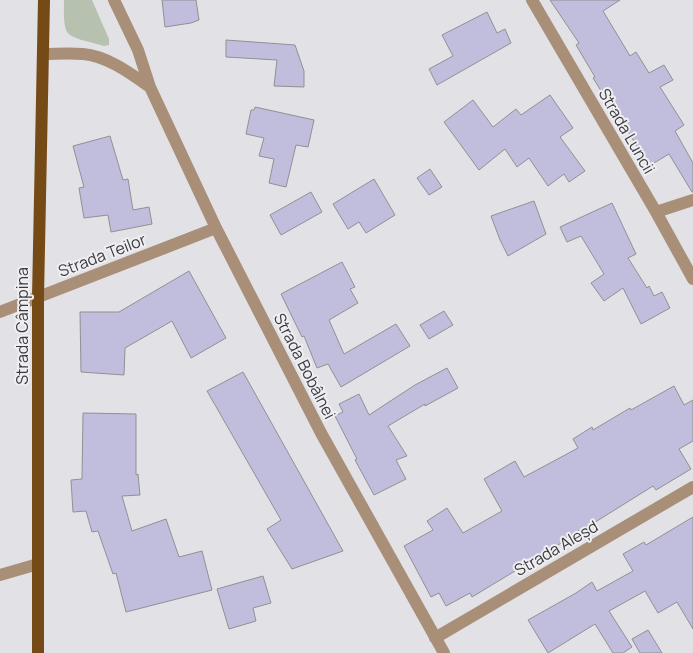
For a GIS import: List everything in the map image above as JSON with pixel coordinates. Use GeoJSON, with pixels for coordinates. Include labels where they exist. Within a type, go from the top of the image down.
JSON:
{"type":"FeatureCollection","features":[{"type":"Feature","properties":{"kind":"main road","name":"Strada Câmpina"},"geometry":{"type":"LineString","coordinates":[[38,653],[38,297],[44,0]]}},
{"type":"Feature","properties":{"kind":"street","name":"Strada Bobâlnei"},"geometry":{"type":"LineString","coordinates":[[114,0],[138,50],[150,87],[216,228],[321,433],[444,653]]}},
{"type":"Feature","properties":{"kind":"street","name":"Strada Luncii"},"geometry":{"type":"LineString","coordinates":[[532,0],[693,279]]}},
{"type":"Feature","properties":{"kind":"street","name":"Strada Bobâlnei"},"geometry":{"type":"LineString","coordinates":[[43,54],[84,54],[98,57],[129,72],[150,87]]}},
{"type":"Feature","properties":{"kind":"street"},"geometry":{"type":"LineString","coordinates":[[656,212],[693,200]]}},
{"type":"Feature","properties":{"kind":"street","name":"Strada Teilor"},"geometry":{"type":"LineString","coordinates":[[0,312],[216,228]]}},
{"type":"Feature","properties":{"kind":"street","name":"Strada Aleșd"},"geometry":{"type":"LineString","coordinates":[[435,638],[693,487]]}},
{"type":"Feature","properties":{"kind":"street"},"geometry":{"type":"LineString","coordinates":[[0,575],[38,564]]}},
{"type":"Feature","properties":{"kind":"green space"},"geometry":{"type":"Polygon","coordinates":[[[64,0],[92,0],[109,39],[109,45],[104,46],[78,39],[67,32],[64,0]]]}},
{"type":"Feature","properties":{"kind":"building"},"geometry":{"type":"Polygon","coordinates":[[[162,0],[196,0],[199,20],[165,27],[162,0]]]}},
{"type":"Feature","properties":{"kind":"building"},"geometry":{"type":"Polygon","coordinates":[[[550,0],[620,0],[603,11],[630,56],[636,52],[649,73],[664,65],[673,80],[660,87],[684,125],[675,131],[693,163],[693,192],[669,154],[649,166],[593,78],[595,77],[576,45],[579,43],[550,0]]]}},
{"type":"Feature","properties":{"kind":"building"},"geometry":{"type":"Polygon","coordinates":[[[487,12],[497,33],[505,29],[511,43],[437,85],[429,69],[453,56],[442,35],[487,12]]]}},
{"type":"Feature","properties":{"kind":"building"},"geometry":{"type":"Polygon","coordinates":[[[226,40],[295,45],[304,71],[304,87],[274,86],[277,60],[226,57],[226,40]]]}},
{"type":"Feature","properties":{"kind":"building"},"geometry":{"type":"Polygon","coordinates":[[[550,95],[573,128],[560,137],[585,171],[569,182],[564,174],[548,186],[529,158],[517,167],[505,149],[479,170],[444,122],[473,100],[493,127],[516,109],[521,115],[550,95]]]}},
{"type":"Feature","properties":{"kind":"building"},"geometry":{"type":"Polygon","coordinates":[[[255,107],[314,120],[308,147],[296,145],[286,187],[269,183],[274,159],[259,156],[264,138],[246,134],[251,110],[254,110],[255,107]]]}},
{"type":"Feature","properties":{"kind":"building"},"geometry":{"type":"Polygon","coordinates":[[[110,136],[123,180],[128,179],[133,210],[149,207],[152,224],[111,232],[108,215],[84,218],[79,188],[84,187],[73,146],[110,136]]]}},
{"type":"Feature","properties":{"kind":"building"},"geometry":{"type":"Polygon","coordinates":[[[430,169],[442,187],[429,195],[417,178],[430,169]]]}},
{"type":"Feature","properties":{"kind":"building"},"geometry":{"type":"Polygon","coordinates":[[[374,179],[395,215],[366,233],[359,222],[348,229],[333,204],[374,179]]]}},
{"type":"Feature","properties":{"kind":"building"},"geometry":{"type":"Polygon","coordinates":[[[311,192],[322,212],[281,235],[270,215],[311,192]]]}},
{"type":"Feature","properties":{"kind":"building"},"geometry":{"type":"Polygon","coordinates":[[[534,201],[546,234],[508,256],[491,216],[534,201]]]}},
{"type":"Feature","properties":{"kind":"building"},"geometry":{"type":"Polygon","coordinates":[[[612,203],[636,254],[628,258],[647,288],[649,286],[654,296],[662,292],[670,308],[641,324],[623,288],[604,301],[591,283],[604,274],[581,236],[567,242],[560,227],[612,203]]]}},
{"type":"Feature","properties":{"kind":"building"},"geometry":{"type":"Polygon","coordinates":[[[342,262],[355,287],[350,289],[358,303],[329,320],[344,354],[396,324],[410,346],[341,387],[328,364],[317,368],[304,336],[302,337],[281,294],[342,262]]]}},
{"type":"Feature","properties":{"kind":"building"},"geometry":{"type":"Polygon","coordinates":[[[189,271],[226,338],[191,358],[172,321],[125,348],[124,375],[81,372],[80,312],[119,312],[189,271]]]}},
{"type":"Feature","properties":{"kind":"building"},"geometry":{"type":"Polygon","coordinates":[[[444,311],[453,325],[429,339],[420,325],[444,311]]]}},
{"type":"Feature","properties":{"kind":"building"},"geometry":{"type":"Polygon","coordinates":[[[447,368],[458,388],[425,406],[425,404],[388,426],[407,456],[396,460],[406,479],[374,495],[355,460],[357,459],[335,416],[343,412],[339,404],[359,394],[369,415],[415,385],[447,368]]]}},
{"type":"Feature","properties":{"kind":"building"},"geometry":{"type":"Polygon","coordinates":[[[243,372],[343,551],[292,569],[267,529],[281,520],[207,391],[243,372]]]}},
{"type":"Feature","properties":{"kind":"building"},"geometry":{"type":"Polygon","coordinates":[[[674,386],[684,405],[693,400],[693,441],[679,449],[691,469],[656,490],[653,486],[597,521],[561,540],[563,542],[472,597],[470,593],[446,606],[439,593],[431,597],[404,546],[433,530],[427,521],[447,508],[463,533],[502,511],[484,479],[515,461],[524,477],[578,448],[573,439],[592,427],[593,430],[630,408],[631,410],[674,386]]]}},
{"type":"Feature","properties":{"kind":"building"},"geometry":{"type":"Polygon","coordinates":[[[83,413],[136,414],[136,475],[138,474],[140,495],[122,496],[132,531],[166,519],[179,557],[202,551],[212,590],[126,612],[116,573],[113,574],[98,531],[92,532],[86,511],[73,512],[71,480],[82,479],[83,413]]]}},
{"type":"Feature","properties":{"kind":"building"},"geometry":{"type":"Polygon","coordinates":[[[693,517],[693,629],[677,602],[658,613],[645,591],[609,611],[632,647],[623,653],[613,653],[595,624],[548,653],[528,620],[592,582],[597,591],[633,571],[623,554],[644,542],[646,545],[693,517]]]}},
{"type":"Feature","properties":{"kind":"building"},"geometry":{"type":"Polygon","coordinates":[[[263,576],[271,603],[253,608],[256,621],[229,629],[217,589],[263,576]]]}},
{"type":"Feature","properties":{"kind":"building"},"geometry":{"type":"Polygon","coordinates":[[[648,630],[662,653],[640,653],[632,639],[648,630]]]}}]}
